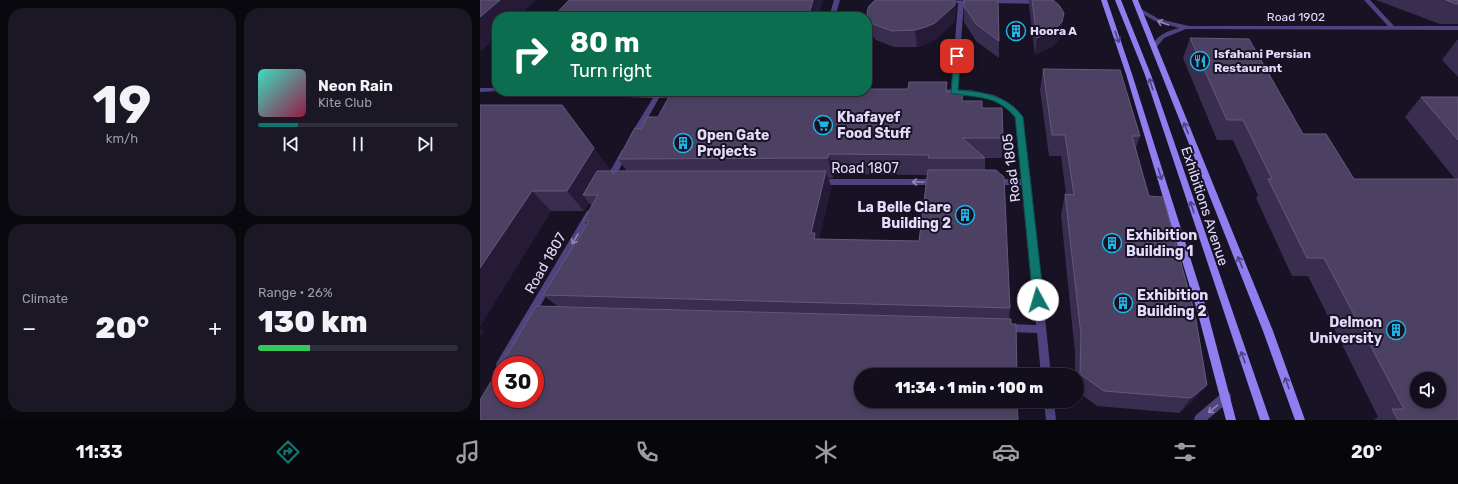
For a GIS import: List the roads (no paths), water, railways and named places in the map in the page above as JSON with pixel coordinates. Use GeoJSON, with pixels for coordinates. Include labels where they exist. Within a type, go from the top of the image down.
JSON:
{"type":"FeatureCollection","features":[{"type":"Feature","properties":{"kind":"main road"},"geometry":{"type":"LineString","coordinates":[[1104,0],[1129,74],[1203,314],[1231,420]]}},
{"type":"Feature","properties":{"kind":"main road","name":"Exhibitions Avenue"},"geometry":{"type":"LineString","coordinates":[[1118,0],[1148,75],[1265,420]]}},
{"type":"Feature","properties":{"kind":"main road"},"geometry":{"type":"LineString","coordinates":[[1135,0],[1268,331],[1300,420]]}},
{"type":"Feature","properties":{"kind":"street"},"geometry":{"type":"LineString","coordinates":[[833,12],[837,0]]}},
{"type":"Feature","properties":{"kind":"street"},"geometry":{"type":"LineString","coordinates":[[1367,0],[1392,27]]}},
{"type":"Feature","properties":{"kind":"street"},"geometry":{"type":"LineString","coordinates":[[939,1],[1041,2]]}},
{"type":"Feature","properties":{"kind":"street"},"geometry":{"type":"LineString","coordinates":[[954,92],[961,1]]}},
{"type":"Feature","properties":{"kind":"street","name":"Road 1902"},"geometry":{"type":"LineString","coordinates":[[1139,10],[1151,19],[1169,25],[1190,28],[1458,28]]}},
{"type":"Feature","properties":{"kind":"street"},"geometry":{"type":"LineString","coordinates":[[1154,47],[1157,39],[1168,33],[1190,28]]}},
{"type":"Feature","properties":{"kind":"street"},"geometry":{"type":"LineString","coordinates":[[480,90],[492,90]]}},
{"type":"Feature","properties":{"kind":"street","name":"Road 1805"},"geometry":{"type":"LineString","coordinates":[[930,91],[984,95],[998,100],[1010,107],[1019,117],[1045,368]]}},
{"type":"Feature","properties":{"kind":"street"},"geometry":{"type":"LineString","coordinates":[[608,186],[657,96]]}},
{"type":"Feature","properties":{"kind":"street","name":"Road 1807"},"geometry":{"type":"LineString","coordinates":[[813,182],[948,182]]}},
{"type":"Feature","properties":{"kind":"street"},"geometry":{"type":"LineString","coordinates":[[987,182],[1027,182]]}},
{"type":"Feature","properties":{"kind":"street","name":"Road 1807"},"geometry":{"type":"LineString","coordinates":[[507,356],[535,314],[595,204]]}},
{"type":"Feature","properties":{"kind":"street"},"geometry":{"type":"LineString","coordinates":[[993,328],[1041,329]]}},
{"type":"Feature","properties":{"kind":"street"},"geometry":{"type":"LineString","coordinates":[[1199,420],[1226,397]]}},
{"type":"Feature","properties":{"kind":"street"},"geometry":{"type":"LineString","coordinates":[[1050,408],[1051,420]]}},
{"type":"Feature","properties":{"kind":"place","name":"Hoora A"},"geometry":{"type":"Point","coordinates":[1016,31]}},
{"type":"Feature","properties":{"kind":"place","name":"Isfahani Persian Restaurant"},"geometry":{"type":"Point","coordinates":[1200,61]}},
{"type":"Feature","properties":{"kind":"place","name":"Khafayef Food Stuff"},"geometry":{"type":"Point","coordinates":[823,125]}},
{"type":"Feature","properties":{"kind":"place","name":"Open Gate Projects"},"geometry":{"type":"Point","coordinates":[683,143]}},
{"type":"Feature","properties":{"kind":"place","name":"La Belle Clare Building 2"},"geometry":{"type":"Point","coordinates":[965,215]}},
{"type":"Feature","properties":{"kind":"place","name":"Exhibition Building 1"},"geometry":{"type":"Point","coordinates":[1112,243]}},
{"type":"Feature","properties":{"kind":"place","name":"Exhibition Building 2"},"geometry":{"type":"Point","coordinates":[1123,303]}},
{"type":"Feature","properties":{"kind":"place","name":"Delmon University"},"geometry":{"type":"Point","coordinates":[1396,330]}}]}
